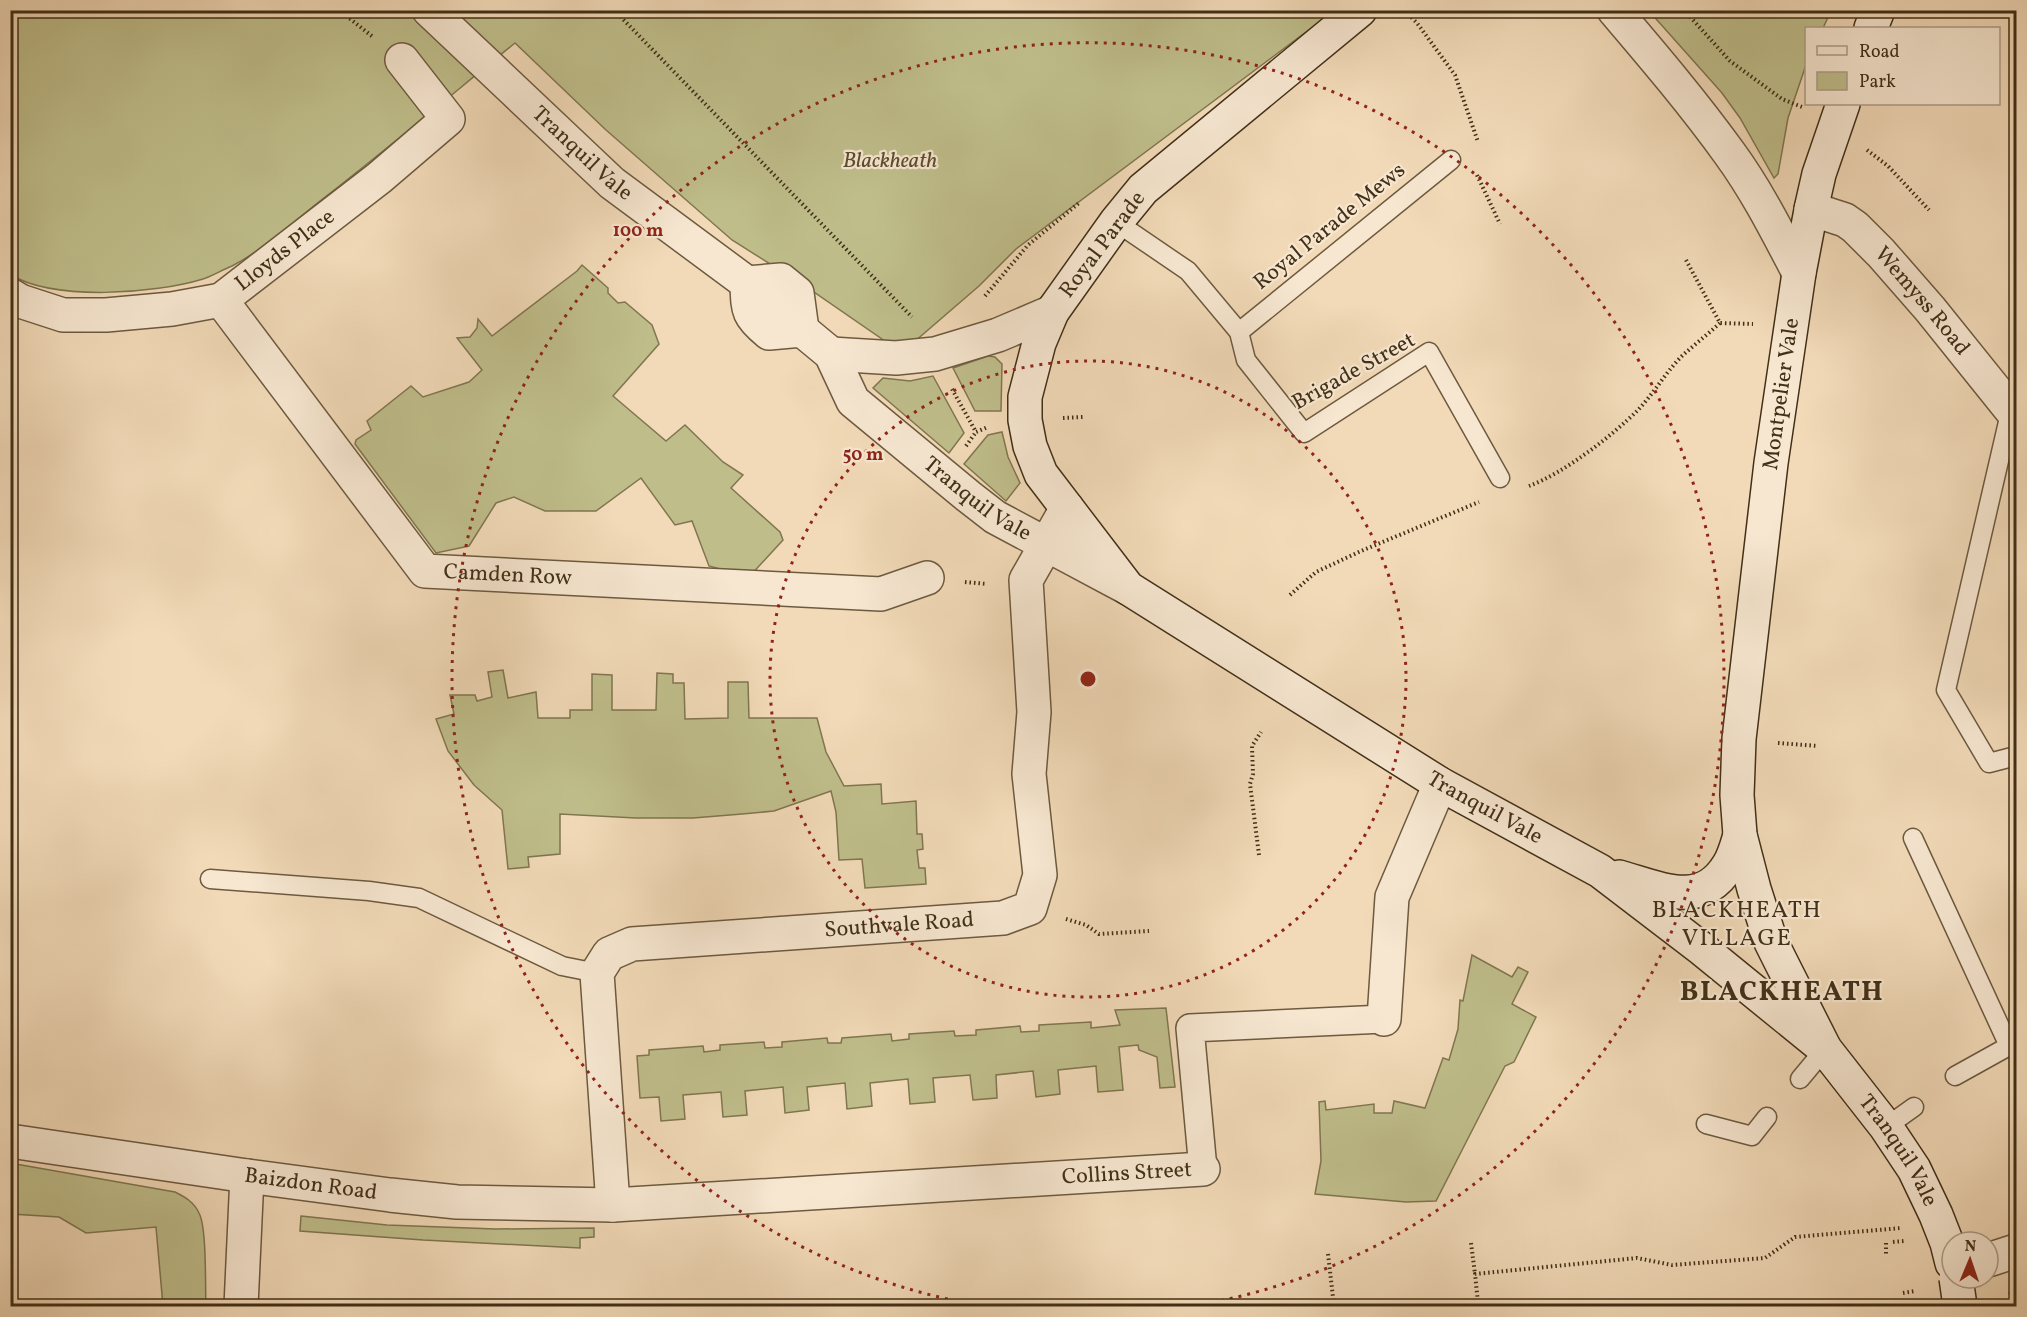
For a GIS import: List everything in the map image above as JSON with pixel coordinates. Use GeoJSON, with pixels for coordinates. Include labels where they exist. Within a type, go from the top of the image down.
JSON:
{"type":"FeatureCollection","features":[{"type":"Feature","properties":{"kind":"street","name":"Tranquil Vale"},"geometry":{"type":"LineString","coordinates":[[429,10],[612,183],[747,283]]}},
{"type":"Feature","properties":{"kind":"street","name":"Royal Parade"},"geometry":{"type":"LineString","coordinates":[[831,354],[896,358],[935,354],[998,335],[1052,312],[1116,222],[1143,189],[1360,10]]}},
{"type":"Feature","properties":{"kind":"street"},"geometry":{"type":"LineString","coordinates":[[1614,10],[1672,79],[1731,155],[1763,206],[1799,273]]}},
{"type":"Feature","properties":{"kind":"street"},"geometry":{"type":"LineString","coordinates":[[1870,27],[1878,10]]}},
{"type":"Feature","properties":{"kind":"street","name":"Lloyds Place"},"geometry":{"type":"LineString","coordinates":[[15,298],[63,315],[106,315],[172,309],[221,300],[379,178],[448,119],[402,60]]}},
{"type":"Feature","properties":{"kind":"street","name":"Montpelier Vale"},"geometry":{"type":"LineString","coordinates":[[1771,942],[1740,835],[1737,795],[1743,692],[1771,463],[1799,273],[1819,174],[1843,105]]}},
{"type":"Feature","properties":{"kind":"street","name":"Wemyss Road"},"geometry":{"type":"LineString","coordinates":[[1811,208],[1845,220],[1855,227],[1930,309],[2014,413]]}},
{"type":"Feature","properties":{"kind":"street"},"geometry":{"type":"LineString","coordinates":[[780,279],[797,293],[802,330],[769,333],[752,319],[748,305],[747,283],[780,279]]}},
{"type":"Feature","properties":{"kind":"street","name":"Camden Row"},"geometry":{"type":"LineString","coordinates":[[221,300],[425,571],[882,594],[927,578]]}},
{"type":"Feature","properties":{"kind":"street","name":"Tranquil Vale"},"geometry":{"type":"LineString","coordinates":[[1052,312],[1038,343],[1025,397],[1025,420],[1030,446],[1041,474],[1128,588]]}},
{"type":"Feature","properties":{"kind":"street","name":"Tranquil Vale"},"geometry":{"type":"LineString","coordinates":[[802,330],[831,354],[853,401],[995,517],[1128,588],[1440,784],[1600,871],[1826,1049]]}},
{"type":"Feature","properties":{"kind":"street"},"geometry":{"type":"LineString","coordinates":[[1030,908],[1040,875],[1029,774],[1034,712],[1026,580],[1067,508]]}},
{"type":"Feature","properties":{"kind":"street","name":"Collins Street"},"geometry":{"type":"LineString","coordinates":[[613,1205],[1203,1169],[1190,1028],[1384,1019],[1392,897],[1440,784]]}},
{"type":"Feature","properties":{"kind":"street","name":"Montpelier Vale"},"geometry":{"type":"LineString","coordinates":[[1600,871],[1670,892],[1688,894],[1706,889],[1719,878],[1729,864],[1740,835]]}},
{"type":"Feature","properties":{"kind":"street","name":"Southvale Road"},"geometry":{"type":"LineString","coordinates":[[597,973],[609,954],[632,944],[1003,918],[1030,908]]}},
{"type":"Feature","properties":{"kind":"street","name":"Tranquil Vale"},"geometry":{"type":"LineString","coordinates":[[1771,942],[1826,1049],[1887,1126],[1927,1193],[1942,1230]]}},
{"type":"Feature","properties":{"kind":"street"},"geometry":{"type":"LineString","coordinates":[[597,973],[613,1205]]}},
{"type":"Feature","properties":{"kind":"street","name":"Baizdon Road"},"geometry":{"type":"LineString","coordinates":[[10,1141],[390,1196],[457,1202],[613,1205]]}},
{"type":"Feature","properties":{"kind":"street"},"geometry":{"type":"LineString","coordinates":[[241,1306],[247,1176]]}},
{"type":"Feature","properties":{"kind":"street"},"geometry":{"type":"LineString","coordinates":[[2000,1256],[2016,1251]]}},
{"type":"Feature","properties":{"kind":"street"},"geometry":{"type":"LineString","coordinates":[[1958,1290],[1960,1306]]}},
{"type":"Feature","properties":{"kind":"lane","name":"Royal Parade Mews"},"geometry":{"type":"LineString","coordinates":[[1239,332],[1451,160]]}},
{"type":"Feature","properties":{"kind":"lane","name":"Brigade Street"},"geometry":{"type":"LineString","coordinates":[[1116,222],[1188,271],[1239,332],[1246,360],[1304,433],[1429,352],[1500,477]]}},
{"type":"Feature","properties":{"kind":"lane"},"geometry":{"type":"LineString","coordinates":[[2014,413],[1946,690],[1989,763],[2016,756]]}},
{"type":"Feature","properties":{"kind":"lane"},"geometry":{"type":"LineString","coordinates":[[1913,838],[2009,1046],[1955,1076]]}},
{"type":"Feature","properties":{"kind":"lane"},"geometry":{"type":"LineString","coordinates":[[210,879],[369,891],[420,898],[562,966],[597,973]]}},
{"type":"Feature","properties":{"kind":"lane"},"geometry":{"type":"LineString","coordinates":[[1800,1079],[1826,1049]]}},
{"type":"Feature","properties":{"kind":"lane"},"geometry":{"type":"LineString","coordinates":[[1887,1126],[1914,1107]]}},
{"type":"Feature","properties":{"kind":"lane"},"geometry":{"type":"LineString","coordinates":[[1706,1124],[1752,1136],[1767,1117]]}},
{"type":"Feature","properties":{"kind":"path"},"geometry":{"type":"LineString","coordinates":[[614,10],[919,324]]}},
{"type":"Feature","properties":{"kind":"path"},"geometry":{"type":"LineString","coordinates":[[1684,10],[1730,61],[1782,99],[1806,109]]}},
{"type":"Feature","properties":{"kind":"path"},"geometry":{"type":"LineString","coordinates":[[1405,11],[1417,23],[1455,75],[1478,142],[1472,145]]}},
{"type":"Feature","properties":{"kind":"path"},"geometry":{"type":"LineString","coordinates":[[1870,152],[1888,166],[1929,210]]}},
{"type":"Feature","properties":{"kind":"path"},"geometry":{"type":"LineString","coordinates":[[1475,170],[1500,224]]}},
{"type":"Feature","properties":{"kind":"path"},"geometry":{"type":"LineString","coordinates":[[1686,260],[1720,323],[1753,324]]}},
{"type":"Feature","properties":{"kind":"path"},"geometry":{"type":"LineString","coordinates":[[949,382],[976,432],[993,425]]}},
{"type":"Feature","properties":{"kind":"path"},"geometry":{"type":"LineString","coordinates":[[1259,855],[1250,784],[1253,774],[1252,746],[1261,732]]}},
{"type":"Feature","properties":{"kind":"path"},"geometry":{"type":"LineString","coordinates":[[1768,742],[1818,746]]}},
{"type":"Feature","properties":{"kind":"path"},"geometry":{"type":"LineString","coordinates":[[1030,908],[1086,925],[1099,934],[1149,931]]}},
{"type":"Feature","properties":{"kind":"path"},"geometry":{"type":"LineString","coordinates":[[1475,1274],[1637,1258],[1672,1265],[1765,1258],[1796,1237],[1902,1228]]}},
{"type":"Feature","properties":{"kind":"path"},"geometry":{"type":"LineString","coordinates":[[1893,1242],[1905,1240]]}},
{"type":"Feature","properties":{"kind":"path"},"geometry":{"type":"LineString","coordinates":[[1444,1306],[1478,1303],[1471,1243]]}},
{"type":"Feature","properties":{"kind":"path"},"geometry":{"type":"LineString","coordinates":[[1886,1243],[1886,1255]]}},
{"type":"Feature","properties":{"kind":"path"},"geometry":{"type":"LineString","coordinates":[[1328,1254],[1334,1306]]}},
{"type":"Feature","properties":{"kind":"path"},"geometry":{"type":"LineString","coordinates":[[1903,1293],[1915,1291]]}},
{"type":"Feature","properties":{"kind":"green space","name":"Blackheath"},"geometry":{"type":"Polygon","coordinates":[[[10,11],[1334,11],[1016,249],[979,286],[914,342],[897,343],[885,341],[805,286],[732,240],[606,130],[515,43],[277,236],[232,266],[206,278],[182,284],[132,291],[78,292],[30,283],[11,275],[10,11]]]}},
{"type":"Feature","properties":{"kind":"green space"},"geometry":{"type":"Polygon","coordinates":[[[1649,11],[1831,11],[1823,27],[1805,27],[1805,68],[1788,118],[1778,174],[1774,178],[1740,118],[1722,93],[1649,11]]]}},
{"type":"Feature","properties":{"kind":"green space"},"geometry":{"type":"Polygon","coordinates":[[[582,265],[608,288],[608,293],[618,303],[625,302],[652,325],[659,344],[613,396],[666,441],[685,425],[723,462],[743,475],[731,488],[780,532],[783,540],[749,577],[709,566],[692,521],[675,525],[641,478],[596,511],[545,511],[514,497],[496,503],[469,546],[436,553],[355,444],[356,440],[371,430],[367,421],[411,386],[423,397],[469,382],[482,370],[457,338],[470,337],[477,328],[478,319],[492,336],[582,265]]]}},
{"type":"Feature","properties":{"kind":"green space"},"geometry":{"type":"Polygon","coordinates":[[[988,356],[995,357],[1002,364],[1001,411],[975,411],[953,368],[988,356]]]}},
{"type":"Feature","properties":{"kind":"green space"},"geometry":{"type":"Polygon","coordinates":[[[933,376],[964,433],[949,453],[873,388],[883,378],[910,381],[933,376]]]}},
{"type":"Feature","properties":{"kind":"green space"},"geometry":{"type":"Polygon","coordinates":[[[1002,432],[1008,457],[1020,483],[1006,501],[964,464],[988,435],[1002,432]]]}},
{"type":"Feature","properties":{"kind":"green space"},"geometry":{"type":"Polygon","coordinates":[[[503,670],[508,698],[536,692],[538,718],[570,718],[570,710],[592,710],[592,674],[612,675],[612,710],[656,710],[657,673],[673,674],[673,683],[684,683],[685,719],[728,718],[728,682],[748,682],[749,718],[817,718],[826,752],[844,786],[881,784],[882,804],[916,801],[917,834],[922,834],[923,849],[917,850],[919,868],[925,868],[926,884],[865,888],[862,859],[839,860],[836,812],[831,791],[774,811],[742,814],[693,818],[636,818],[560,814],[560,854],[528,857],[529,867],[508,869],[502,810],[474,785],[448,751],[436,719],[454,714],[450,695],[475,695],[477,701],[492,697],[488,672],[503,670]]]}},
{"type":"Feature","properties":{"kind":"green space"},"geometry":{"type":"Polygon","coordinates":[[[1472,955],[1512,977],[1518,967],[1528,972],[1512,1004],[1536,1017],[1514,1062],[1505,1066],[1436,1201],[1406,1202],[1315,1194],[1321,1161],[1319,1102],[1325,1101],[1326,1110],[1374,1104],[1374,1113],[1392,1113],[1394,1101],[1425,1108],[1443,1058],[1449,1060],[1458,1029],[1460,1000],[1463,1001],[1472,955]]]}},
{"type":"Feature","properties":{"kind":"green space"},"geometry":{"type":"Polygon","coordinates":[[[1166,1008],[1175,1087],[1160,1088],[1157,1057],[1139,1050],[1138,1045],[1119,1047],[1123,1090],[1098,1092],[1096,1066],[1058,1070],[1060,1094],[1036,1097],[1033,1071],[996,1075],[997,1098],[973,1100],[970,1075],[933,1078],[935,1102],[910,1104],[908,1079],[870,1083],[872,1106],[847,1109],[845,1083],[807,1087],[809,1110],[785,1113],[783,1087],[745,1091],[747,1115],[723,1117],[721,1092],[683,1095],[685,1119],[661,1121],[659,1097],[640,1098],[637,1056],[649,1055],[649,1050],[703,1046],[704,1052],[720,1050],[720,1045],[764,1042],[765,1048],[782,1047],[782,1042],[827,1038],[828,1043],[841,1043],[842,1038],[891,1034],[892,1041],[909,1039],[909,1034],[954,1031],[955,1036],[976,1035],[976,1030],[1020,1026],[1021,1032],[1039,1031],[1039,1025],[1091,1022],[1091,1028],[1120,1025],[1115,1010],[1166,1008]]]}},
{"type":"Feature","properties":{"kind":"green space"},"geometry":{"type":"Polygon","coordinates":[[[10,1163],[175,1192],[189,1200],[202,1220],[206,1306],[163,1306],[156,1227],[86,1233],[59,1217],[11,1214],[10,1163]]]}},
{"type":"Feature","properties":{"kind":"green space"},"geometry":{"type":"Polygon","coordinates":[[[301,1216],[387,1225],[496,1229],[594,1228],[594,1237],[580,1238],[580,1248],[423,1240],[300,1231],[301,1216]]]}},
{"type":"Feature","properties":{"kind":"district","name":"BLACKHEATH VILLAGE"},"geometry":{"type":"Point","coordinates":[1737,925]}},
{"type":"Feature","properties":{"kind":"district","name":"BLACKHEATH"},"geometry":{"type":"Point","coordinates":[1782,992]}}]}
